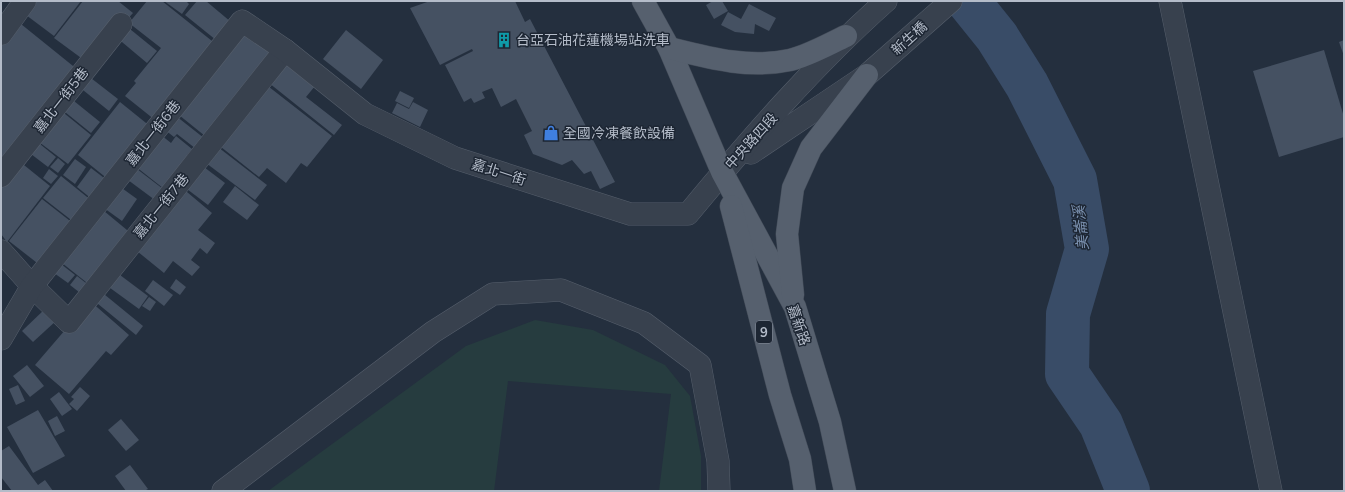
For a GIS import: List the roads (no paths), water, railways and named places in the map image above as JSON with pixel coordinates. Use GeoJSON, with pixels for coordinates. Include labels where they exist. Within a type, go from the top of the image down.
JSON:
{"type":"FeatureCollection","features":[{"type":"Feature","properties":{"kind":"main road","name":"嘉新路"},"geometry":{"type":"LineString","coordinates":[[643,1],[669,48],[722,172],[795,307],[830,422],[844,491]]}},
{"type":"Feature","properties":{"kind":"main road"},"geometry":{"type":"LineString","coordinates":[[669,48],[713,58],[750,64],[790,60],[846,36]]}},
{"type":"Feature","properties":{"kind":"main road"},"geometry":{"type":"LineString","coordinates":[[795,307],[787,234],[793,188],[810,148],[868,75]]}},
{"type":"Feature","properties":{"kind":"main road","name":"嘉新路"},"geometry":{"type":"LineString","coordinates":[[722,172],[778,388],[800,459],[805,491]]}},
{"type":"Feature","properties":{"kind":"street"},"geometry":{"type":"LineString","coordinates":[[1,34],[25,1]]}},
{"type":"Feature","properties":{"kind":"street"},"geometry":{"type":"LineString","coordinates":[[846,36],[886,1]]}},
{"type":"Feature","properties":{"kind":"street","name":"新生橋"},"geometry":{"type":"LineString","coordinates":[[868,75],[951,1]]}},
{"type":"Feature","properties":{"kind":"street"},"geometry":{"type":"LineString","coordinates":[[1170,1],[1271,491]]}},
{"type":"Feature","properties":{"kind":"street","name":"嘉北一街6巷"},"geometry":{"type":"LineString","coordinates":[[32,286],[242,21],[285,50]]}},
{"type":"Feature","properties":{"kind":"street","name":"嘉北一街5巷"},"geometry":{"type":"LineString","coordinates":[[1,176],[121,24]]}},
{"type":"Feature","properties":{"kind":"street","name":"中央路四段"},"geometry":{"type":"LineString","coordinates":[[722,172],[846,36]]}},
{"type":"Feature","properties":{"kind":"street","name":"嘉北一街"},"geometry":{"type":"LineString","coordinates":[[285,50],[365,114],[455,158],[630,214],[688,214],[722,172]]}},
{"type":"Feature","properties":{"kind":"street","name":"嘉北一街7巷"},"geometry":{"type":"LineString","coordinates":[[32,286],[69,322],[285,50]]}},
{"type":"Feature","properties":{"kind":"street","name":"中央路四段"},"geometry":{"type":"LineString","coordinates":[[722,172],[868,75]]}},
{"type":"Feature","properties":{"kind":"street"},"geometry":{"type":"LineString","coordinates":[[1,251],[32,286],[1,339]]}},
{"type":"Feature","properties":{"kind":"street"},"geometry":{"type":"LineString","coordinates":[[223,491],[433,332],[493,294],[561,290],[644,323],[700,365],[718,461],[722,491]]}},
{"type":"Feature","properties":{"kind":"street"},"geometry":{"type":"LineString","coordinates":[[718,461],[719,491]]}},
{"type":"Feature","properties":{"kind":"waterway","name":"美崙溪"},"geometry":{"type":"LineString","coordinates":[[968,1],[997,37],[1027,85],[1075,180],[1087,249],[1068,314],[1067,374],[1101,424],[1128,491]]}},
{"type":"Feature","properties":{"kind":"place","name":"台亞石油花蓮機場站洗車"},"geometry":{"type":"Point","coordinates":[504,40]}},
{"type":"Feature","properties":{"kind":"place","name":"全國冷凍餐飲設備"},"geometry":{"type":"Point","coordinates":[551,133]}}]}
